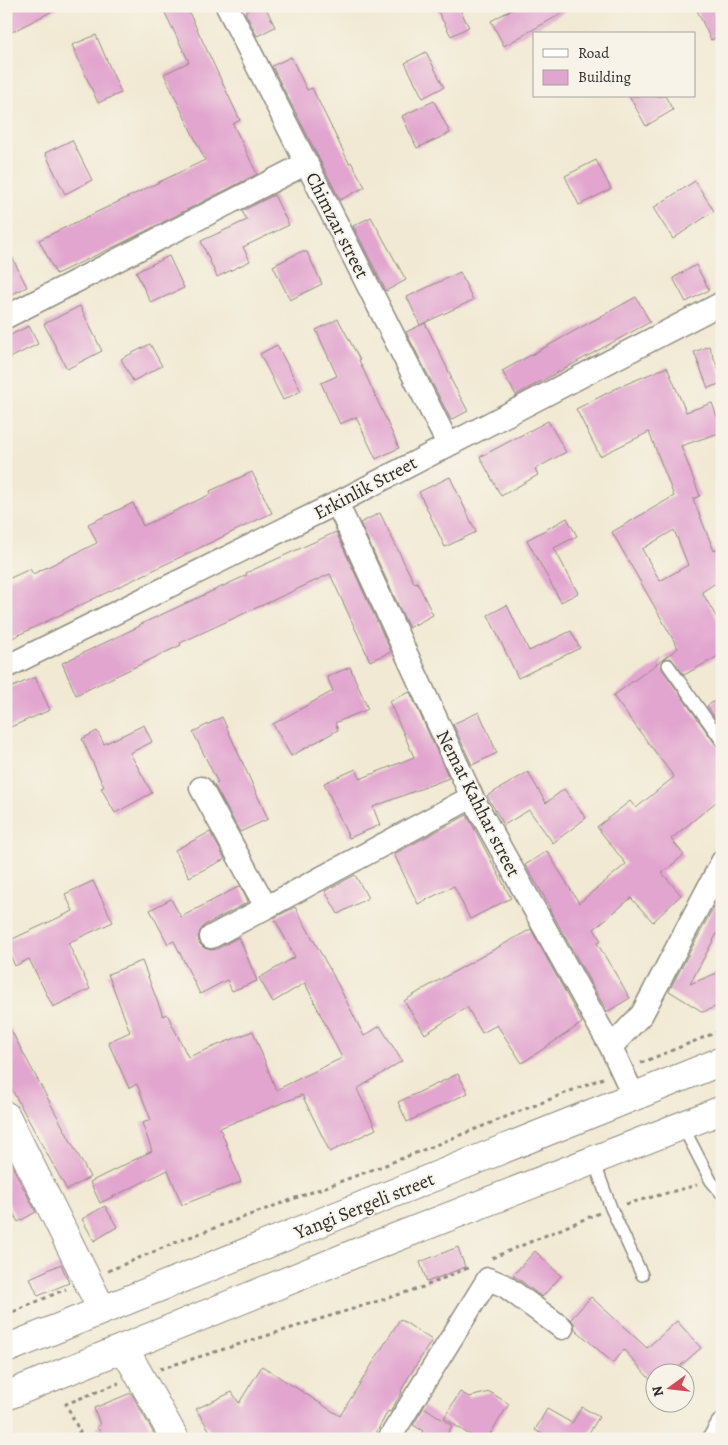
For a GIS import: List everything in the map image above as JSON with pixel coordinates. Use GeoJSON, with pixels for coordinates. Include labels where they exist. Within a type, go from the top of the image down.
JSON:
{"type":"FeatureCollection","features":[{"type":"Feature","properties":{"kind":"main road","name":"Yangi Sergeli street"},"geometry":{"type":"LineString","coordinates":[[6,1349],[722,1061]]}},
{"type":"Feature","properties":{"kind":"main road"},"geometry":{"type":"LineString","coordinates":[[6,1396],[356,1253],[722,1110]]}},
{"type":"Feature","properties":{"kind":"main road"},"geometry":{"type":"LineString","coordinates":[[6,1116],[102,1310]]}},
{"type":"Feature","properties":{"kind":"main road"},"geometry":{"type":"LineString","coordinates":[[124,1348],[175,1439]]}},
{"type":"Feature","properties":{"kind":"street","name":"Chimzar street"},"geometry":{"type":"LineString","coordinates":[[227,6],[448,444]]}},
{"type":"Feature","properties":{"kind":"street"},"geometry":{"type":"LineString","coordinates":[[6,317],[307,163]]}},
{"type":"Feature","properties":{"kind":"street","name":"Erkinlik Street"},"geometry":{"type":"LineString","coordinates":[[6,667],[337,503],[722,302]]}},
{"type":"Feature","properties":{"kind":"street","name":"Nemat Kahhar street"},"geometry":{"type":"LineString","coordinates":[[337,503],[472,797],[611,1047],[634,1097]]}},
{"type":"Feature","properties":{"kind":"street"},"geometry":{"type":"LineString","coordinates":[[201,788],[266,908]]}},
{"type":"Feature","properties":{"kind":"street"},"geometry":{"type":"LineString","coordinates":[[211,937],[472,797]]}},
{"type":"Feature","properties":{"kind":"street"},"geometry":{"type":"LineString","coordinates":[[611,1047],[642,1014],[722,862]]}},
{"type":"Feature","properties":{"kind":"street"},"geometry":{"type":"LineString","coordinates":[[389,1439],[488,1279],[505,1286],[562,1328]]}},
{"type":"Feature","properties":{"kind":"street"},"geometry":{"type":"LineString","coordinates":[[714,1439],[722,1425]]}},
{"type":"Feature","properties":{"kind":"lane"},"geometry":{"type":"LineString","coordinates":[[668,665],[722,741]]}},
{"type":"Feature","properties":{"kind":"lane"},"geometry":{"type":"LineString","coordinates":[[682,1125],[711,1181],[722,1194]]}},
{"type":"Feature","properties":{"kind":"lane"},"geometry":{"type":"LineString","coordinates":[[593,1159],[610,1208],[642,1275]]}},
{"type":"Feature","properties":{"kind":"path"},"geometry":{"type":"LineString","coordinates":[[6,1315],[179,1241],[388,1164],[722,1030]]}},
{"type":"Feature","properties":{"kind":"path"},"geometry":{"type":"LineString","coordinates":[[485,1261],[610,1208],[711,1181]]}},
{"type":"Feature","properties":{"kind":"path"},"geometry":{"type":"LineString","coordinates":[[63,1439],[80,1432],[66,1404],[139,1375],[423,1287],[476,1265]]}},
{"type":"Feature","properties":{"kind":"building"},"geometry":{"type":"Polygon","coordinates":[[[6,6],[62,6],[6,35],[6,6]]]}},
{"type":"Feature","properties":{"kind":"building"},"geometry":{"type":"Polygon","coordinates":[[[179,6],[186,6],[240,120],[233,124],[257,174],[122,243],[56,274],[39,240],[205,160],[164,74],[189,62],[165,13],[179,6]]]}},
{"type":"Feature","properties":{"kind":"building"},"geometry":{"type":"Polygon","coordinates":[[[256,6],[265,6],[275,27],[257,36],[245,12],[256,6]]]}},
{"type":"Feature","properties":{"kind":"building"},"geometry":{"type":"Polygon","coordinates":[[[435,6],[458,6],[469,27],[451,36],[435,6]]]}},
{"type":"Feature","properties":{"kind":"building"},"geometry":{"type":"Polygon","coordinates":[[[518,6],[575,6],[504,46],[491,21],[518,6]]]}},
{"type":"Feature","properties":{"kind":"building"},"geometry":{"type":"Polygon","coordinates":[[[695,6],[712,6],[722,26],[722,35],[711,40],[695,6]]]}},
{"type":"Feature","properties":{"kind":"building"},"geometry":{"type":"Polygon","coordinates":[[[96,35],[121,93],[98,103],[72,45],[96,35]]]}},
{"type":"Feature","properties":{"kind":"building"},"geometry":{"type":"Polygon","coordinates":[[[426,52],[444,87],[423,98],[405,63],[426,52]]]}},
{"type":"Feature","properties":{"kind":"building"},"geometry":{"type":"Polygon","coordinates":[[[291,57],[307,90],[312,88],[349,163],[351,162],[365,187],[340,200],[272,66],[291,57]]]}},
{"type":"Feature","properties":{"kind":"building"},"geometry":{"type":"Polygon","coordinates":[[[630,98],[666,98],[673,110],[646,126],[630,98]]]}},
{"type":"Feature","properties":{"kind":"building"},"geometry":{"type":"Polygon","coordinates":[[[434,101],[450,133],[417,148],[402,116],[434,101]]]}},
{"type":"Feature","properties":{"kind":"building"},"geometry":{"type":"Polygon","coordinates":[[[72,140],[92,180],[65,194],[45,153],[72,140]]]}},
{"type":"Feature","properties":{"kind":"building"},"geometry":{"type":"Polygon","coordinates":[[[596,160],[611,189],[579,205],[565,176],[596,160]]]}},
{"type":"Feature","properties":{"kind":"building"},"geometry":{"type":"Polygon","coordinates":[[[695,181],[714,211],[673,239],[653,208],[695,181]]]}},
{"type":"Feature","properties":{"kind":"building"},"geometry":{"type":"Polygon","coordinates":[[[274,195],[289,225],[243,247],[250,261],[217,277],[201,241],[247,220],[242,211],[274,195]]]}},
{"type":"Feature","properties":{"kind":"building"},"geometry":{"type":"Polygon","coordinates":[[[371,217],[406,280],[386,291],[353,226],[371,217]]]}},
{"type":"Feature","properties":{"kind":"building"},"geometry":{"type":"Polygon","coordinates":[[[6,245],[27,287],[6,297],[6,245]]]}},
{"type":"Feature","properties":{"kind":"building"},"geometry":{"type":"Polygon","coordinates":[[[300,252],[307,252],[322,284],[290,300],[273,266],[300,252]]]}},
{"type":"Feature","properties":{"kind":"building"},"geometry":{"type":"Polygon","coordinates":[[[169,256],[184,288],[151,303],[136,272],[169,256]]]}},
{"type":"Feature","properties":{"kind":"building"},"geometry":{"type":"Polygon","coordinates":[[[696,265],[709,290],[686,302],[673,278],[696,265]]]}},
{"type":"Feature","properties":{"kind":"building"},"geometry":{"type":"Polygon","coordinates":[[[460,272],[473,300],[420,325],[407,297],[460,272]]]}},
{"type":"Feature","properties":{"kind":"building"},"geometry":{"type":"Polygon","coordinates":[[[636,297],[650,322],[516,395],[502,371],[636,297]]]}},
{"type":"Feature","properties":{"kind":"building"},"geometry":{"type":"Polygon","coordinates":[[[80,306],[102,351],[67,369],[44,324],[80,306]]]}},
{"type":"Feature","properties":{"kind":"building"},"geometry":{"type":"Polygon","coordinates":[[[338,319],[360,360],[399,448],[376,459],[356,417],[340,424],[321,383],[337,376],[316,330],[338,319]]]}},
{"type":"Feature","properties":{"kind":"building"},"geometry":{"type":"Polygon","coordinates":[[[425,323],[452,378],[450,378],[468,411],[451,420],[406,332],[425,323]]]}},
{"type":"Feature","properties":{"kind":"building"},"geometry":{"type":"Polygon","coordinates":[[[29,326],[38,344],[6,360],[6,337],[29,326]]]}},
{"type":"Feature","properties":{"kind":"building"},"geometry":{"type":"Polygon","coordinates":[[[150,344],[162,366],[133,381],[121,359],[150,344]]]}},
{"type":"Feature","properties":{"kind":"building"},"geometry":{"type":"Polygon","coordinates":[[[277,345],[301,391],[283,400],[260,354],[277,345]]]}},
{"type":"Feature","properties":{"kind":"building"},"geometry":{"type":"Polygon","coordinates":[[[709,346],[722,378],[722,383],[708,388],[694,352],[709,346]]]}},
{"type":"Feature","properties":{"kind":"building"},"geometry":{"type":"Polygon","coordinates":[[[667,367],[686,412],[712,403],[722,430],[722,432],[681,446],[700,496],[693,499],[714,551],[722,546],[722,579],[702,592],[722,627],[722,654],[684,675],[671,658],[664,659],[661,665],[716,745],[722,748],[722,797],[671,839],[684,855],[662,873],[681,895],[653,922],[631,898],[594,929],[601,941],[597,943],[630,998],[607,1012],[549,909],[551,908],[525,865],[547,851],[579,903],[626,864],[597,827],[630,801],[636,808],[674,777],[613,696],[678,648],[612,532],[674,496],[649,432],[600,456],[576,409],[619,387],[667,367]],[[674,530],[642,549],[660,581],[688,565],[674,530]]]}},
{"type":"Feature","properties":{"kind":"building"},"geometry":{"type":"Polygon","coordinates":[[[548,421],[566,452],[535,469],[538,475],[501,496],[480,457],[548,421]]]}},
{"type":"Feature","properties":{"kind":"building"},"geometry":{"type":"Polygon","coordinates":[[[252,472],[272,513],[6,641],[6,580],[30,569],[33,574],[97,543],[88,524],[133,503],[143,526],[211,494],[210,491],[252,472]]]}},
{"type":"Feature","properties":{"kind":"building"},"geometry":{"type":"Polygon","coordinates":[[[450,477],[476,532],[445,547],[419,492],[450,477]]]}},
{"type":"Feature","properties":{"kind":"building"},"geometry":{"type":"Polygon","coordinates":[[[380,513],[414,583],[417,582],[433,615],[409,628],[360,523],[380,513]]]}},
{"type":"Feature","properties":{"kind":"building"},"geometry":{"type":"Polygon","coordinates":[[[567,518],[577,536],[554,548],[578,593],[561,602],[527,540],[567,518]]]}},
{"type":"Feature","properties":{"kind":"building"},"geometry":{"type":"Polygon","coordinates":[[[336,532],[391,652],[370,661],[330,574],[180,643],[181,645],[76,695],[62,663],[247,575],[246,573],[336,532]]]}},
{"type":"Feature","properties":{"kind":"building"},"geometry":{"type":"Polygon","coordinates":[[[507,605],[529,651],[571,631],[580,648],[518,678],[488,615],[507,605]]]}},
{"type":"Feature","properties":{"kind":"building"},"geometry":{"type":"Polygon","coordinates":[[[350,667],[368,709],[335,723],[338,730],[291,756],[273,724],[333,691],[327,677],[350,667]]]}},
{"type":"Feature","properties":{"kind":"building"},"geometry":{"type":"Polygon","coordinates":[[[35,677],[50,710],[6,729],[6,690],[35,677]]]}},
{"type":"Feature","properties":{"kind":"building"},"geometry":{"type":"Polygon","coordinates":[[[410,692],[449,778],[373,807],[380,825],[349,838],[324,783],[356,769],[360,779],[414,757],[389,701],[410,692]]]}},
{"type":"Feature","properties":{"kind":"building"},"geometry":{"type":"Polygon","coordinates":[[[722,696],[722,728],[707,706],[722,696]]]}},
{"type":"Feature","properties":{"kind":"building"},"geometry":{"type":"Polygon","coordinates":[[[479,712],[497,753],[472,765],[453,724],[479,712]]]}},
{"type":"Feature","properties":{"kind":"building"},"geometry":{"type":"Polygon","coordinates":[[[222,717],[268,819],[240,832],[214,785],[218,783],[193,732],[222,717]]]}},
{"type":"Feature","properties":{"kind":"building"},"geometry":{"type":"Polygon","coordinates":[[[144,725],[152,742],[130,753],[152,793],[115,813],[101,788],[104,787],[82,739],[97,731],[104,744],[144,725]]]}},
{"type":"Feature","properties":{"kind":"building"},"geometry":{"type":"Polygon","coordinates":[[[528,772],[546,803],[564,789],[586,818],[553,843],[529,810],[504,825],[487,796],[528,772]]]}},
{"type":"Feature","properties":{"kind":"building"},"geometry":{"type":"Polygon","coordinates":[[[467,815],[511,898],[470,919],[454,886],[418,904],[394,854],[467,815]]]}},
{"type":"Feature","properties":{"kind":"building"},"geometry":{"type":"Polygon","coordinates":[[[210,832],[225,859],[189,877],[175,850],[210,832]]]}},
{"type":"Feature","properties":{"kind":"building"},"geometry":{"type":"Polygon","coordinates":[[[355,875],[368,898],[338,914],[325,891],[355,875]]]}},
{"type":"Feature","properties":{"kind":"building"},"geometry":{"type":"Polygon","coordinates":[[[93,881],[113,922],[68,943],[90,989],[53,1007],[29,959],[15,966],[6,942],[73,911],[65,894],[93,881]]]}},
{"type":"Feature","properties":{"kind":"building"},"geometry":{"type":"Polygon","coordinates":[[[240,886],[248,902],[205,925],[198,937],[199,943],[204,948],[211,950],[217,949],[239,937],[257,981],[232,991],[227,980],[200,994],[174,941],[168,944],[150,910],[171,899],[181,917],[240,886]]]}},
{"type":"Feature","properties":{"kind":"building"},"geometry":{"type":"Polygon","coordinates":[[[722,891],[722,924],[690,984],[722,971],[722,1004],[703,1012],[669,991],[722,891]]]}},
{"type":"Feature","properties":{"kind":"building"},"geometry":{"type":"Polygon","coordinates":[[[295,907],[364,1036],[380,1026],[402,1061],[357,1089],[376,1129],[330,1152],[302,1095],[220,1128],[241,1182],[182,1205],[168,1170],[100,1203],[90,1182],[152,1151],[142,1123],[151,1120],[137,1084],[129,1088],[108,1042],[130,1032],[108,974],[142,961],[163,1016],[167,1014],[188,1057],[253,1031],[276,1090],[342,1058],[305,983],[273,1002],[259,978],[295,957],[274,918],[295,907]]]}},
{"type":"Feature","properties":{"kind":"building"},"geometry":{"type":"Polygon","coordinates":[[[531,929],[582,1023],[522,1063],[497,1025],[482,1033],[467,1007],[425,1034],[404,1001],[531,929]]]}},
{"type":"Feature","properties":{"kind":"building"},"geometry":{"type":"Polygon","coordinates":[[[6,1021],[90,1177],[67,1190],[6,1079],[6,1021]]]}},
{"type":"Feature","properties":{"kind":"building"},"geometry":{"type":"Polygon","coordinates":[[[458,1074],[468,1093],[407,1122],[398,1102],[458,1074]]]}},
{"type":"Feature","properties":{"kind":"building"},"geometry":{"type":"Polygon","coordinates":[[[6,1154],[36,1212],[18,1222],[6,1199],[6,1154]]]}},
{"type":"Feature","properties":{"kind":"building"},"geometry":{"type":"Polygon","coordinates":[[[105,1206],[117,1227],[94,1241],[82,1219],[105,1206]]]}},
{"type":"Feature","properties":{"kind":"building"},"geometry":{"type":"Polygon","coordinates":[[[458,1247],[465,1267],[427,1282],[420,1262],[458,1247]]]}},
{"type":"Feature","properties":{"kind":"building"},"geometry":{"type":"Polygon","coordinates":[[[535,1251],[561,1276],[542,1297],[513,1275],[535,1251]]]}},
{"type":"Feature","properties":{"kind":"building"},"geometry":{"type":"Polygon","coordinates":[[[61,1264],[69,1283],[38,1296],[30,1278],[61,1264]]]}},
{"type":"Feature","properties":{"kind":"building"},"geometry":{"type":"Polygon","coordinates":[[[591,1297],[647,1348],[677,1321],[701,1348],[685,1362],[646,1362],[646,1375],[624,1350],[613,1363],[575,1329],[571,1319],[591,1297]]]}},
{"type":"Feature","properties":{"kind":"building"},"geometry":{"type":"Polygon","coordinates":[[[400,1319],[432,1340],[373,1439],[215,1439],[196,1409],[232,1392],[239,1403],[262,1366],[340,1416],[400,1319]]]}},
{"type":"Feature","properties":{"kind":"building"},"geometry":{"type":"Polygon","coordinates":[[[460,1392],[469,1397],[490,1392],[509,1404],[487,1439],[476,1439],[444,1418],[460,1392]]]}},
{"type":"Feature","properties":{"kind":"building"},"geometry":{"type":"Polygon","coordinates":[[[131,1393],[157,1439],[108,1439],[96,1427],[100,1425],[94,1408],[131,1393]]]}},
{"type":"Feature","properties":{"kind":"building"},"geometry":{"type":"Polygon","coordinates":[[[424,1407],[452,1426],[444,1439],[418,1439],[423,1431],[413,1425],[424,1407]]]}},
{"type":"Feature","properties":{"kind":"building"},"geometry":{"type":"Polygon","coordinates":[[[582,1407],[599,1417],[589,1433],[600,1439],[551,1439],[535,1430],[547,1409],[572,1423],[582,1407]]]}}]}
